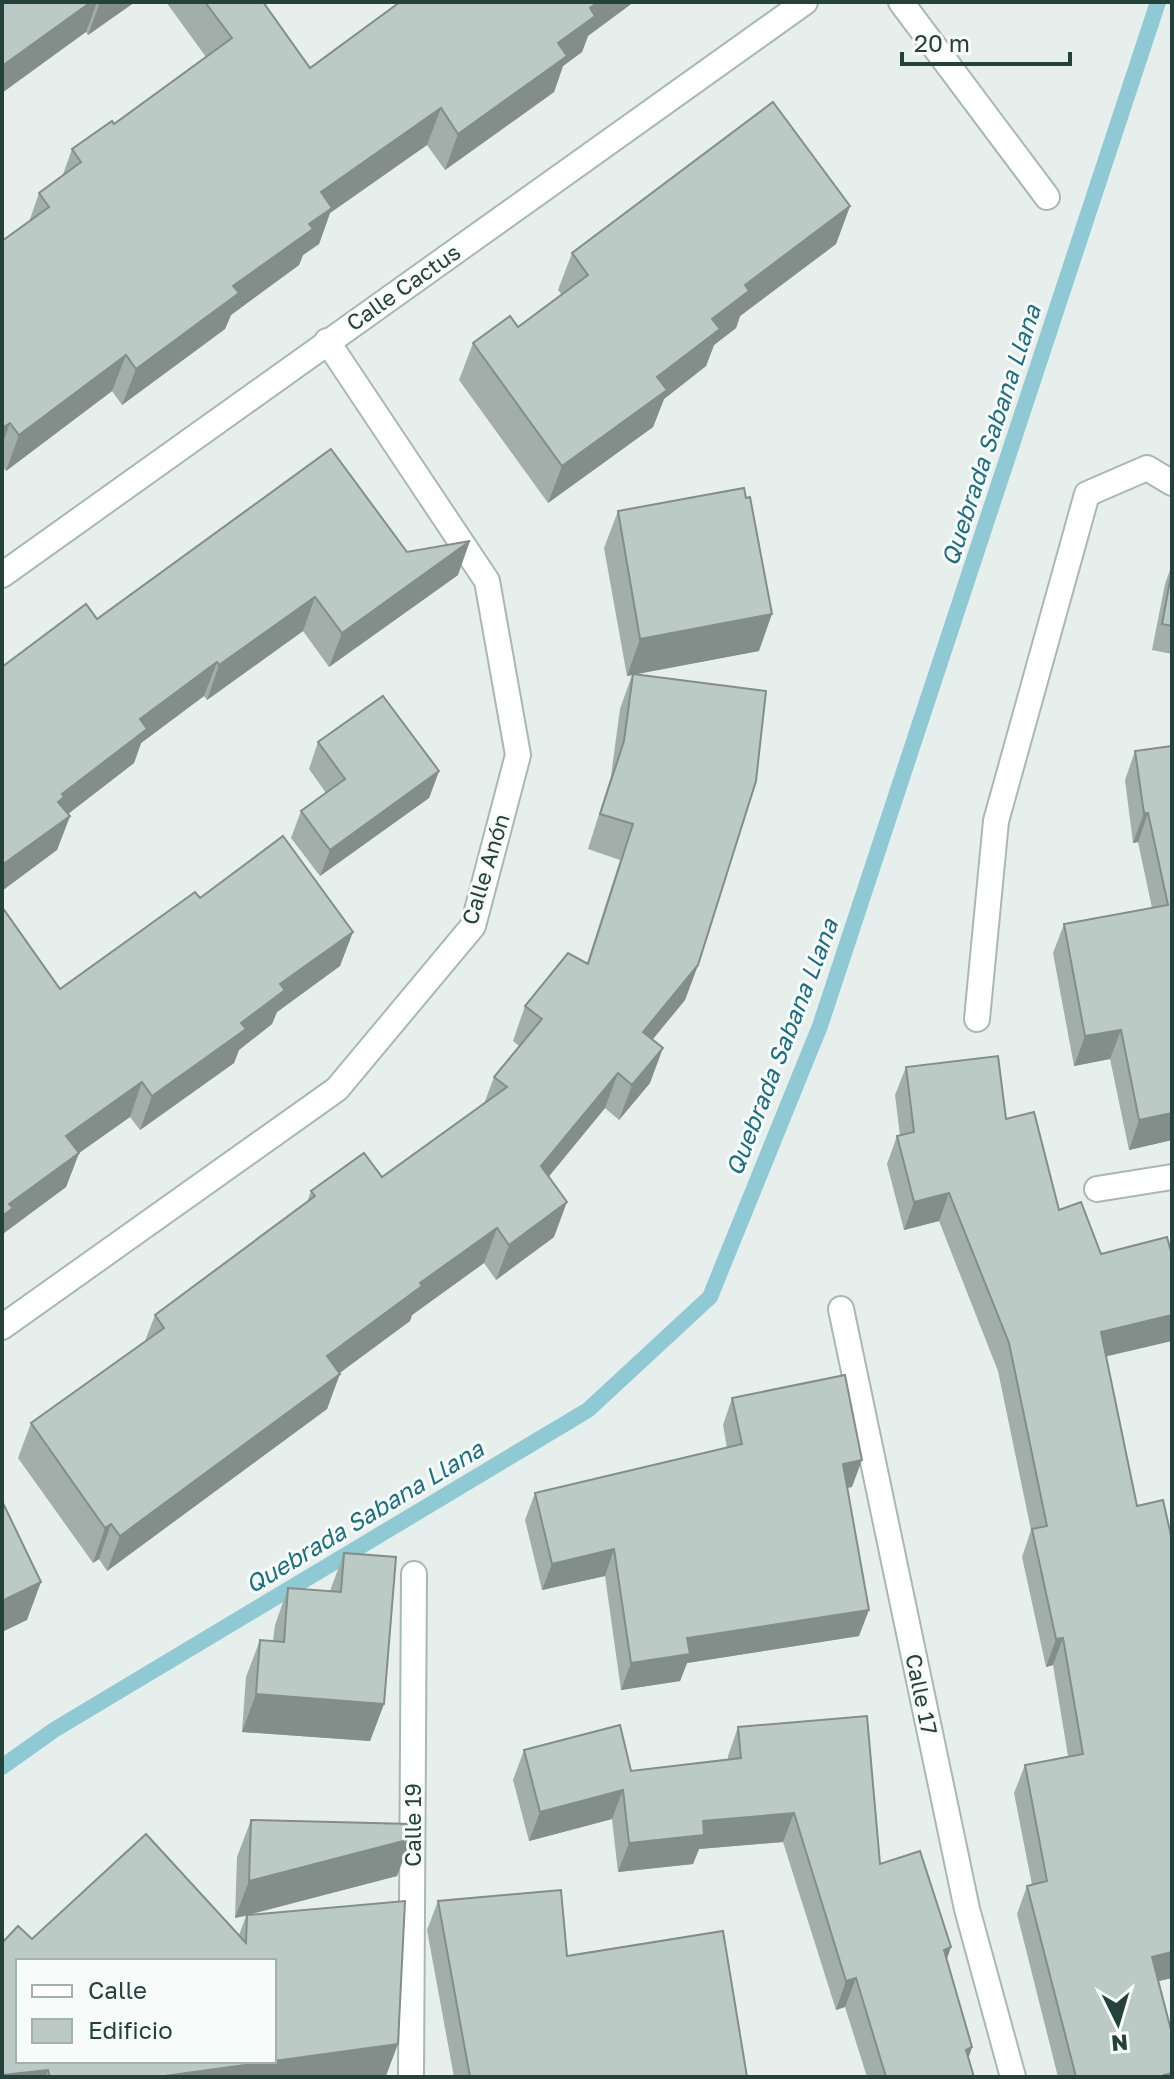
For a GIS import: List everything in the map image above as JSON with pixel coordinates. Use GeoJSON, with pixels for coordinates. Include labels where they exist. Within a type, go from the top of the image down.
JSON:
{"type":"FeatureCollection","features":[{"type":"Feature","properties":{"kind":"street","name":"Calle Cactus"},"geometry":{"type":"LineString","coordinates":[[2,575],[805,2]]}},
{"type":"Feature","properties":{"kind":"street"},"geometry":{"type":"LineString","coordinates":[[901,2],[1047,197]]}},
{"type":"Feature","properties":{"kind":"street","name":"Calle Anón"},"geometry":{"type":"LineString","coordinates":[[2,1327],[337,1089],[473,926],[518,755],[487,581],[327,341]]}},
{"type":"Feature","properties":{"kind":"street"},"geometry":{"type":"LineString","coordinates":[[977,1019],[996,821],[1087,494],[1147,468],[1172,483]]}},
{"type":"Feature","properties":{"kind":"street"},"geometry":{"type":"LineString","coordinates":[[1097,1189],[1172,1177]]}},
{"type":"Feature","properties":{"kind":"street","name":"Calle 17"},"geometry":{"type":"LineString","coordinates":[[841,1309],[967,1909],[1013,2077]]}},
{"type":"Feature","properties":{"kind":"street","name":"Calle 19"},"geometry":{"type":"LineString","coordinates":[[411,2077],[414,1574]]}},
{"type":"Feature","properties":{"kind":"building"},"geometry":{"type":"Polygon","coordinates":[[[2,2],[91,2],[2,66],[2,2]]]}},
{"type":"Feature","properties":{"kind":"building"},"geometry":{"type":"Polygon","coordinates":[[[205,2],[263,2],[310,68],[400,2],[598,2],[590,8],[595,16],[558,43],[567,56],[458,134],[441,108],[321,192],[332,208],[309,224],[313,229],[233,286],[239,293],[136,369],[126,355],[19,435],[10,423],[2,428],[2,241],[49,207],[39,193],[81,162],[72,149],[112,121],[114,124],[232,38],[205,2]]]}},
{"type":"Feature","properties":{"kind":"building"},"geometry":{"type":"Polygon","coordinates":[[[773,102],[850,206],[745,285],[749,291],[712,319],[720,329],[657,377],[667,390],[562,466],[473,343],[510,316],[518,327],[588,275],[572,253],[773,102]]]}},
{"type":"Feature","properties":{"kind":"building"},"geometry":{"type":"Polygon","coordinates":[[[331,449],[407,552],[470,541],[342,633],[315,597],[219,665],[217,662],[140,719],[147,729],[62,794],[64,797],[58,802],[70,816],[2,865],[2,667],[86,604],[97,619],[331,449]]]}},
{"type":"Feature","properties":{"kind":"building"},"geometry":{"type":"Polygon","coordinates":[[[744,488],[746,498],[750,497],[772,614],[640,639],[618,511],[744,488]]]}},
{"type":"Feature","properties":{"kind":"building"},"geometry":{"type":"Polygon","coordinates":[[[1172,570],[1172,626],[1162,624],[1172,570]]]}},
{"type":"Feature","properties":{"kind":"building"},"geometry":{"type":"Polygon","coordinates":[[[633,674],[766,691],[756,781],[698,965],[643,1032],[663,1048],[632,1085],[618,1073],[541,1166],[567,1202],[509,1245],[497,1228],[327,1356],[340,1374],[120,1536],[111,1524],[105,1528],[31,1423],[164,1328],[155,1315],[315,1196],[311,1191],[364,1153],[382,1177],[507,1087],[494,1077],[542,1019],[525,1006],[568,953],[588,964],[633,824],[600,814],[624,741],[633,674]]]}},
{"type":"Feature","properties":{"kind":"building"},"geometry":{"type":"Polygon","coordinates":[[[383,696],[439,771],[330,850],[301,811],[345,779],[318,742],[383,696]]]}},
{"type":"Feature","properties":{"kind":"building"},"geometry":{"type":"Polygon","coordinates":[[[1172,746],[1172,1113],[1139,1120],[1121,1030],[1085,1036],[1064,924],[1168,905],[1148,813],[1144,813],[1135,751],[1172,746]]]}},
{"type":"Feature","properties":{"kind":"building"},"geometry":{"type":"Polygon","coordinates":[[[283,836],[353,932],[280,984],[285,990],[241,1023],[246,1029],[152,1096],[142,1082],[66,1136],[79,1153],[9,1204],[13,1208],[2,1216],[2,907],[60,989],[195,892],[200,898],[283,836]]]}},
{"type":"Feature","properties":{"kind":"building"},"geometry":{"type":"Polygon","coordinates":[[[998,1056],[1006,1119],[1034,1112],[1059,1210],[1081,1202],[1101,1254],[1167,1237],[1172,1255],[1172,1315],[1101,1332],[1137,1506],[1163,1500],[1172,1540],[1172,1952],[1152,1957],[1172,2034],[1172,2073],[1165,2077],[1076,2077],[1027,1886],[1047,1881],[1025,1765],[1083,1754],[1063,1638],[1056,1639],[1032,1529],[1047,1526],[1009,1343],[949,1193],[914,1202],[897,1136],[914,1132],[906,1067],[998,1056]]]}},
{"type":"Feature","properties":{"kind":"building"},"geometry":{"type":"Polygon","coordinates":[[[845,1375],[862,1460],[843,1464],[869,1610],[687,1638],[690,1654],[631,1663],[614,1549],[552,1564],[535,1493],[742,1444],[732,1398],[845,1375]]]}},
{"type":"Feature","properties":{"kind":"building"},"geometry":{"type":"Polygon","coordinates":[[[2,1501],[41,1582],[2,1601],[2,1501]]]}},
{"type":"Feature","properties":{"kind":"building"},"geometry":{"type":"Polygon","coordinates":[[[344,1553],[396,1557],[384,1704],[256,1694],[260,1640],[284,1642],[288,1588],[341,1592],[344,1553]]]}},
{"type":"Feature","properties":{"kind":"building"},"geometry":{"type":"Polygon","coordinates":[[[867,1716],[880,1864],[920,1851],[951,1947],[944,1950],[972,2047],[966,2050],[974,2077],[886,2077],[856,1978],[846,1981],[794,1813],[703,1821],[704,1835],[629,1843],[623,1790],[540,1812],[524,1750],[620,1725],[631,1771],[741,1758],[738,1727],[867,1716]]]}},
{"type":"Feature","properties":{"kind":"building"},"geometry":{"type":"Polygon","coordinates":[[[251,1820],[411,1824],[411,1839],[249,1881],[251,1820]]]}},
{"type":"Feature","properties":{"kind":"building"},"geometry":{"type":"Polygon","coordinates":[[[146,1834],[246,1943],[247,1915],[405,1901],[398,2044],[276,2061],[276,1959],[16,1959],[16,2063],[259,2063],[157,2077],[50,2077],[48,2070],[2,2075],[2,1943],[18,1926],[32,1939],[146,1834]]]}},
{"type":"Feature","properties":{"kind":"building"},"geometry":{"type":"Polygon","coordinates":[[[561,1890],[567,1956],[723,1931],[747,2077],[470,2077],[438,1901],[561,1890]]]}},
{"type":"Feature","properties":{"kind":"waterway","name":"Quebrada Sabana Llana"},"geometry":{"type":"LineString","coordinates":[[2,1767],[54,1730],[588,1410],[710,1297],[820,1026],[1158,2]]}}]}
